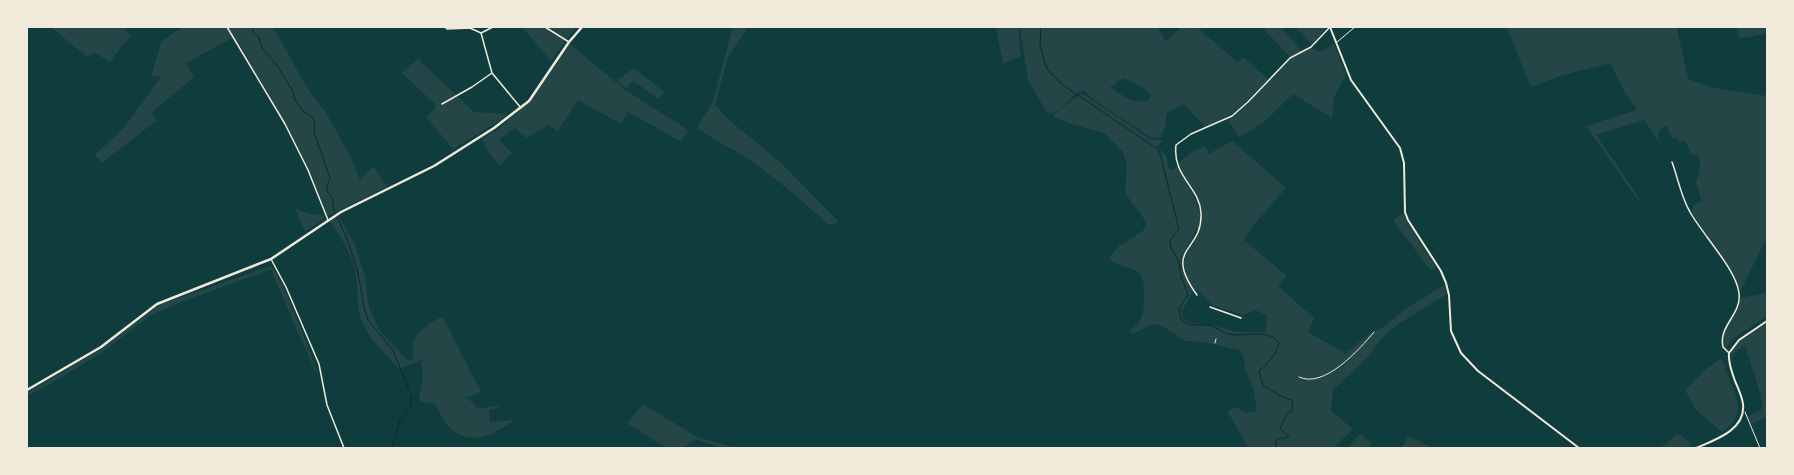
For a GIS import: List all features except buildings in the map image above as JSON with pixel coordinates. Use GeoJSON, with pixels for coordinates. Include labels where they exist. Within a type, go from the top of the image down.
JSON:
{"type":"FeatureCollection","features":[{"type":"Feature","properties":{"kind":"main road"},"geometry":{"type":"LineString","coordinates":[[27,390],[101,347],[156,304],[271,259],[336,215],[434,166],[494,128],[521,108],[540,86],[569,42],[582,27]]}},
{"type":"Feature","properties":{"kind":"street"},"geometry":{"type":"LineString","coordinates":[[227,27],[285,124],[308,170],[328,220]]}},
{"type":"Feature","properties":{"kind":"street"},"geometry":{"type":"LineString","coordinates":[[445,27],[448,29],[470,28],[481,33]]}},
{"type":"Feature","properties":{"kind":"street"},"geometry":{"type":"LineString","coordinates":[[481,33],[493,27]]}},
{"type":"Feature","properties":{"kind":"street"},"geometry":{"type":"LineString","coordinates":[[545,27],[569,42]]}},
{"type":"Feature","properties":{"kind":"street"},"geometry":{"type":"LineString","coordinates":[[1197,295],[1182,267],[1182,259],[1197,233],[1201,222],[1201,212],[1196,197],[1178,167],[1176,145],[1190,134],[1232,116],[1248,102],[1290,58],[1311,47],[1330,27],[1347,71],[1357,91],[1400,148],[1404,163],[1405,212],[1408,220],[1441,271],[1446,283],[1449,295],[1450,326],[1458,347],[1478,371],[1579,448]]}},
{"type":"Feature","properties":{"kind":"street"},"geometry":{"type":"LineString","coordinates":[[481,33],[492,73],[521,108]]}},
{"type":"Feature","properties":{"kind":"street"},"geometry":{"type":"LineString","coordinates":[[442,104],[472,88],[492,73]]}},
{"type":"Feature","properties":{"kind":"street"},"geometry":{"type":"LineString","coordinates":[[1672,162],[1688,210],[1730,273],[1739,291],[1737,306],[1725,326],[1722,336],[1723,347],[1729,353],[1730,368],[1743,403],[1743,412],[1739,422],[1732,430],[1696,448]]}},
{"type":"Feature","properties":{"kind":"street"},"geometry":{"type":"LineString","coordinates":[[271,259],[286,287],[319,364],[327,405],[344,448]]}},
{"type":"Feature","properties":{"kind":"street"},"geometry":{"type":"LineString","coordinates":[[1210,307],[1242,318]]}},
{"type":"Feature","properties":{"kind":"street"},"geometry":{"type":"LineString","coordinates":[[1729,353],[1739,340],[1767,321]]}},
{"type":"Feature","properties":{"kind":"lane"},"geometry":{"type":"LineString","coordinates":[[1337,42],[1355,27]]}},
{"type":"Feature","properties":{"kind":"path"},"geometry":{"type":"LineString","coordinates":[[1299,377],[1305,380],[1315,380],[1338,368],[1374,332]]}},
{"type":"Feature","properties":{"kind":"path"},"geometry":{"type":"LineString","coordinates":[[1215,343],[1216,339]]}},
{"type":"Feature","properties":{"kind":"path"},"geometry":{"type":"LineString","coordinates":[[1743,412],[1745,412],[1760,448]]}},
{"type":"Feature","properties":{"kind":"shaded area"},"geometry":{"type":"Polygon","coordinates":[[[51,27],[123,27],[131,37],[124,43],[110,62],[94,52],[88,58],[51,27]]]}},
{"type":"Feature","properties":{"kind":"shaded area"},"geometry":{"type":"Polygon","coordinates":[[[182,27],[273,27],[309,91],[325,111],[352,159],[360,180],[373,166],[387,187],[328,216],[309,170],[285,123],[234,37],[186,63],[194,77],[152,112],[157,120],[102,163],[95,155],[124,128],[161,77],[151,76],[162,41],[182,27]]]}},
{"type":"Feature","properties":{"kind":"shaded area"},"geometry":{"type":"Polygon","coordinates":[[[522,27],[576,27],[551,61],[522,27]]]}},
{"type":"Feature","properties":{"kind":"shaded area"},"geometry":{"type":"Polygon","coordinates":[[[733,27],[748,27],[728,57],[715,105],[729,120],[780,162],[839,222],[829,225],[790,191],[759,167],[698,128],[698,125],[712,104],[733,27]]]}},
{"type":"Feature","properties":{"kind":"shaded area"},"geometry":{"type":"Polygon","coordinates":[[[996,27],[1018,27],[1021,56],[1003,64],[996,27]]]}},
{"type":"Feature","properties":{"kind":"shaded area"},"geometry":{"type":"Polygon","coordinates":[[[1020,27],[1157,27],[1166,41],[1181,27],[1197,27],[1238,63],[1243,57],[1268,79],[1241,108],[1209,126],[1205,127],[1184,104],[1166,114],[1166,124],[1161,137],[1152,138],[1095,101],[1085,91],[1075,95],[1056,111],[1046,111],[1028,80],[1020,27]],[[1123,78],[1110,87],[1133,101],[1138,102],[1148,100],[1151,95],[1150,93],[1134,82],[1123,78]]]}},
{"type":"Feature","properties":{"kind":"shaded area"},"geometry":{"type":"Polygon","coordinates":[[[1262,27],[1281,27],[1302,51],[1290,57],[1262,27]]]}},
{"type":"Feature","properties":{"kind":"shaded area"},"geometry":{"type":"Polygon","coordinates":[[[1296,27],[1326,27],[1326,28],[1312,45],[1296,27]]]}},
{"type":"Feature","properties":{"kind":"shaded area"},"geometry":{"type":"Polygon","coordinates":[[[1736,27],[1767,27],[1767,33],[1740,39],[1736,27]]]}},
{"type":"Feature","properties":{"kind":"shaded area"},"geometry":{"type":"Polygon","coordinates":[[[1507,28],[1677,28],[1688,79],[1714,88],[1767,96],[1767,237],[1740,292],[1740,289],[1725,263],[1692,214],[1694,204],[1702,202],[1696,182],[1700,168],[1700,161],[1697,154],[1693,156],[1685,141],[1679,142],[1676,137],[1672,138],[1667,126],[1659,130],[1659,142],[1644,120],[1596,135],[1640,199],[1638,200],[1586,126],[1637,110],[1624,91],[1610,63],[1560,76],[1531,87],[1507,28]]]}},
{"type":"Feature","properties":{"kind":"shaded area"},"geometry":{"type":"Polygon","coordinates":[[[570,44],[624,89],[688,130],[685,136],[680,141],[628,112],[621,124],[578,100],[558,131],[548,125],[527,138],[515,128],[499,140],[512,153],[500,166],[487,150],[482,138],[497,130],[529,102],[570,44]]]}},
{"type":"Feature","properties":{"kind":"shaded area"},"geometry":{"type":"Polygon","coordinates":[[[1334,44],[1346,75],[1334,97],[1332,118],[1293,94],[1263,123],[1239,137],[1227,119],[1247,105],[1289,60],[1311,48],[1320,52],[1334,44]]]}},
{"type":"Feature","properties":{"kind":"shaded area"},"geometry":{"type":"Polygon","coordinates":[[[418,59],[474,112],[507,114],[501,120],[453,149],[426,117],[437,106],[402,73],[418,59]]]}},
{"type":"Feature","properties":{"kind":"shaded area"},"geometry":{"type":"Polygon","coordinates":[[[634,68],[664,92],[659,99],[633,81],[626,88],[617,81],[634,68]]]}},
{"type":"Feature","properties":{"kind":"shaded area"},"geometry":{"type":"Polygon","coordinates":[[[1080,94],[1083,94],[1151,140],[1163,140],[1157,147],[1166,155],[1169,168],[1172,170],[1177,167],[1192,193],[1200,212],[1200,223],[1181,258],[1181,267],[1193,291],[1182,311],[1183,319],[1190,323],[1212,325],[1237,332],[1266,332],[1267,315],[1255,310],[1243,315],[1212,305],[1197,289],[1195,290],[1187,276],[1184,266],[1185,257],[1188,250],[1198,234],[1201,225],[1202,213],[1200,201],[1197,195],[1178,167],[1182,159],[1205,146],[1209,154],[1232,141],[1286,188],[1253,226],[1238,250],[1245,241],[1287,276],[1278,286],[1314,318],[1308,332],[1344,353],[1342,356],[1368,335],[1383,327],[1407,308],[1444,285],[1447,294],[1397,325],[1384,336],[1367,358],[1333,390],[1331,411],[1353,429],[1335,446],[1338,448],[1249,448],[1227,411],[1237,407],[1246,413],[1257,411],[1254,390],[1245,368],[1243,355],[1239,350],[1203,342],[1185,341],[1159,324],[1149,326],[1133,334],[1130,331],[1142,316],[1144,300],[1143,281],[1139,273],[1135,270],[1120,265],[1109,258],[1119,246],[1144,230],[1147,223],[1125,193],[1127,165],[1123,152],[1104,133],[1071,124],[1054,117],[1054,114],[1080,94]]]}},
{"type":"Feature","properties":{"kind":"shaded area"},"geometry":{"type":"Polygon","coordinates":[[[295,208],[309,214],[323,215],[325,218],[305,232],[295,208]]]}},
{"type":"Feature","properties":{"kind":"shaded area"},"geometry":{"type":"Polygon","coordinates":[[[1404,213],[1407,222],[1436,267],[1431,271],[1393,220],[1404,213]]]}},
{"type":"Feature","properties":{"kind":"shaded area"},"geometry":{"type":"Polygon","coordinates":[[[338,215],[354,243],[365,276],[369,308],[380,331],[408,361],[414,358],[414,340],[420,331],[429,324],[443,317],[481,392],[463,399],[468,398],[478,409],[499,405],[499,407],[489,410],[490,422],[515,420],[490,435],[473,438],[456,432],[447,425],[433,404],[421,402],[419,398],[423,377],[421,362],[425,359],[399,369],[372,339],[365,328],[358,307],[356,277],[353,263],[345,244],[330,221],[338,215]]]}},
{"type":"Feature","properties":{"kind":"shaded area"},"geometry":{"type":"Polygon","coordinates":[[[270,266],[283,286],[310,351],[319,380],[271,270],[269,270],[176,304],[150,316],[98,355],[27,396],[27,393],[103,348],[159,305],[270,266]]]}},
{"type":"Feature","properties":{"kind":"shaded area"},"geometry":{"type":"Polygon","coordinates":[[[1767,293],[1767,316],[1734,338],[1725,349],[1723,335],[1740,298],[1767,293]]]}},
{"type":"Feature","properties":{"kind":"shaded area"},"geometry":{"type":"Polygon","coordinates":[[[1767,323],[1767,417],[1751,424],[1748,417],[1763,408],[1758,386],[1745,346],[1736,352],[1731,361],[1731,354],[1743,338],[1767,323]]]}},
{"type":"Feature","properties":{"kind":"shaded area"},"geometry":{"type":"Polygon","coordinates":[[[1721,359],[1724,363],[1734,391],[1738,408],[1736,416],[1731,424],[1722,432],[1696,410],[1685,390],[1706,369],[1721,359]]]}},
{"type":"Feature","properties":{"kind":"shaded area"},"geometry":{"type":"Polygon","coordinates":[[[643,404],[697,437],[737,448],[722,448],[695,439],[684,448],[666,448],[627,423],[643,404]]]}},
{"type":"Feature","properties":{"kind":"shaded area"},"geometry":{"type":"Polygon","coordinates":[[[1678,433],[1692,445],[1685,448],[1660,448],[1678,433]]]}},
{"type":"Feature","properties":{"kind":"shaded area"},"geometry":{"type":"Polygon","coordinates":[[[1360,434],[1372,443],[1368,448],[1347,448],[1360,434]]]}},
{"type":"Feature","properties":{"kind":"shaded area"},"geometry":{"type":"Polygon","coordinates":[[[1408,436],[1430,447],[1430,448],[1402,448],[1408,436]]]}},
{"type":"Feature","properties":{"kind":"waterway"},"geometry":{"type":"LineString","coordinates":[[252,27],[253,32],[259,37],[261,46],[278,67],[292,90],[296,102],[303,111],[313,118],[315,124],[314,132],[330,178],[327,191],[333,198],[333,208],[348,241],[358,273],[364,307],[368,320],[393,350],[409,390]]}},
{"type":"Feature","properties":{"kind":"waterway"},"geometry":{"type":"LineString","coordinates":[[1041,27],[1040,46],[1047,69],[1063,85],[1159,150],[1179,229],[1170,240],[1171,247],[1179,262],[1181,276],[1188,295],[1179,309],[1181,319],[1188,324],[1208,325],[1229,334],[1268,335],[1279,343],[1271,358],[1259,371],[1263,386],[1284,398],[1292,400],[1293,410],[1287,413],[1280,428],[1289,437],[1278,439],[1276,441],[1276,448]]}},
{"type":"Feature","properties":{"kind":"waterway"},"geometry":{"type":"LineString","coordinates":[[392,448],[400,420],[411,407],[411,396]]}}]}
